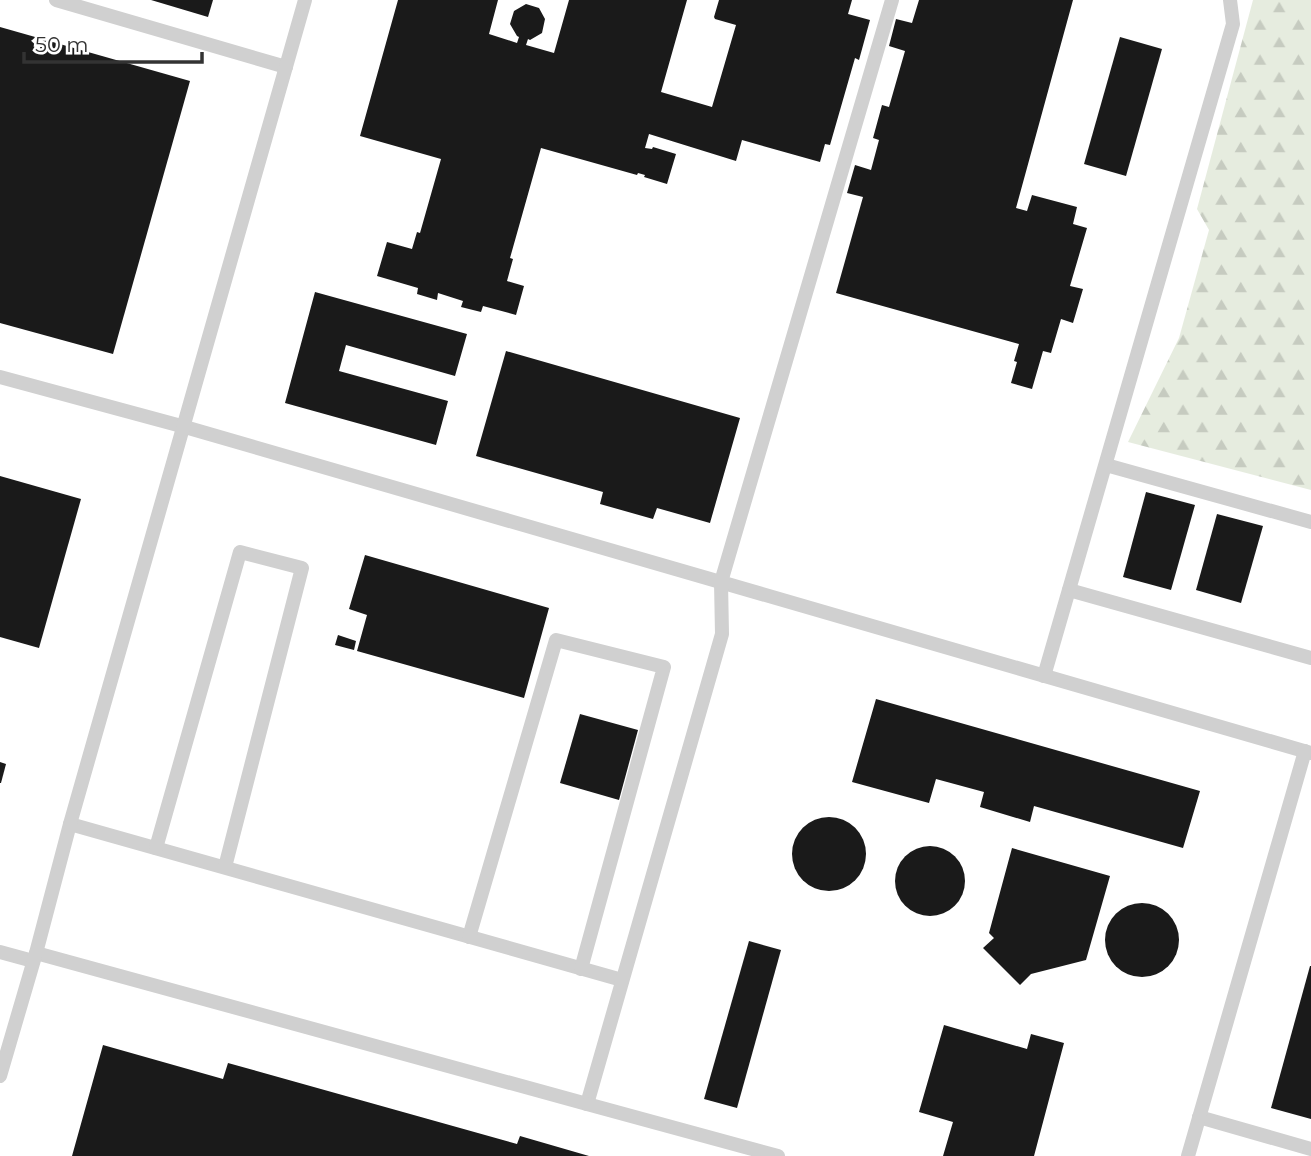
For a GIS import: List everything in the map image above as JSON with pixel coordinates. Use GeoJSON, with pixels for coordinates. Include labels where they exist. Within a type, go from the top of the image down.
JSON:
{"type":"FeatureCollection","features":[{"type":"Feature","properties":{"kind":"lane"},"geometry":{"type":"LineString","coordinates":[[56,0],[286,67]]}},
{"type":"Feature","properties":{"kind":"lane"},"geometry":{"type":"LineString","coordinates":[[0,1076],[305,0]]}},
{"type":"Feature","properties":{"kind":"lane"},"geometry":{"type":"LineString","coordinates":[[587,1104],[722,634],[720,582],[892,0]]}},
{"type":"Feature","properties":{"kind":"lane"},"geometry":{"type":"LineString","coordinates":[[1044,676],[1233,24],[1230,0]]}},
{"type":"Feature","properties":{"kind":"lane"},"geometry":{"type":"LineString","coordinates":[[0,377],[185,427],[1308,752],[1188,1156]]}},
{"type":"Feature","properties":{"kind":"lane"},"geometry":{"type":"LineString","coordinates":[[1105,465],[1311,522]]}},
{"type":"Feature","properties":{"kind":"lane"},"geometry":{"type":"LineString","coordinates":[[156,848],[240,552],[302,568],[225,867]]}},
{"type":"Feature","properties":{"kind":"lane"},"geometry":{"type":"LineString","coordinates":[[1069,590],[1311,658]]}},
{"type":"Feature","properties":{"kind":"lane"},"geometry":{"type":"LineString","coordinates":[[469,937],[556,640],[664,667],[581,969]]}},
{"type":"Feature","properties":{"kind":"lane"},"geometry":{"type":"LineString","coordinates":[[70,824],[622,981]]}},
{"type":"Feature","properties":{"kind":"lane"},"geometry":{"type":"LineString","coordinates":[[0,952],[35,957],[778,1156]]}},
{"type":"Feature","properties":{"kind":"lane"},"geometry":{"type":"LineString","coordinates":[[1199,1117],[1311,1149]]}},
{"type":"Feature","properties":{"kind":"green space"},"geometry":{"type":"Polygon","coordinates":[[[1253,0],[1311,0],[1311,490],[1128,442],[1179,338],[1209,230],[1197,209],[1253,0]]]}},
{"type":"Feature","properties":{"kind":"building"},"geometry":{"type":"Polygon","coordinates":[[[151,0],[213,0],[208,17],[151,0]]]}},
{"type":"Feature","properties":{"kind":"building"},"geometry":{"type":"Polygon","coordinates":[[[398,0],[498,0],[489,34],[517,43],[519,37],[510,24],[514,11],[526,4],[539,8],[545,19],[542,33],[528,39],[526,45],[554,53],[569,0],[687,0],[661,92],[712,107],[736,25],[715,19],[719,0],[852,0],[848,14],[870,20],[859,60],[855,58],[830,145],[825,144],[820,162],[742,140],[736,161],[649,134],[645,148],[653,147],[676,154],[667,184],[638,173],[637,175],[541,148],[510,258],[513,259],[507,281],[524,286],[516,315],[483,306],[481,312],[461,307],[463,301],[438,293],[437,300],[417,294],[418,288],[377,276],[387,242],[412,249],[417,232],[420,233],[441,159],[360,136],[398,0]]]}},
{"type":"Feature","properties":{"kind":"building"},"geometry":{"type":"Polygon","coordinates":[[[919,0],[1073,0],[1016,208],[1027,211],[1032,195],[1077,207],[1073,224],[1087,228],[1070,286],[1083,289],[1073,323],[1061,319],[1051,353],[1043,351],[1032,389],[1011,383],[1019,344],[836,293],[863,197],[847,193],[855,165],[871,170],[879,140],[873,138],[882,105],[889,107],[905,51],[889,46],[896,19],[912,23],[919,0]]]}},
{"type":"Feature","properties":{"kind":"building"},"geometry":{"type":"Polygon","coordinates":[[[0,27],[190,81],[113,354],[0,323],[0,27]]]}},
{"type":"Feature","properties":{"kind":"building"},"geometry":{"type":"Polygon","coordinates":[[[1120,37],[1162,49],[1126,176],[1084,164],[1120,37]]]}},
{"type":"Feature","properties":{"kind":"building"},"geometry":{"type":"Polygon","coordinates":[[[315,292],[467,334],[455,376],[346,345],[339,371],[448,401],[436,445],[285,403],[315,292]]]}},
{"type":"Feature","properties":{"kind":"building"},"geometry":{"type":"Polygon","coordinates":[[[506,351],[740,418],[710,523],[657,508],[653,519],[600,504],[603,492],[476,456],[506,351]]]}},
{"type":"Feature","properties":{"kind":"building"},"geometry":{"type":"Polygon","coordinates":[[[0,476],[81,499],[39,648],[0,637],[0,476]]]}},
{"type":"Feature","properties":{"kind":"building"},"geometry":{"type":"Polygon","coordinates":[[[1146,492],[1195,505],[1171,590],[1123,577],[1146,492]]]}},
{"type":"Feature","properties":{"kind":"building"},"geometry":{"type":"Polygon","coordinates":[[[1217,514],[1263,526],[1241,603],[1196,590],[1217,514]]]}},
{"type":"Feature","properties":{"kind":"building"},"geometry":{"type":"Polygon","coordinates":[[[365,555],[549,608],[524,698],[357,651],[367,615],[349,609],[365,555]]]}},
{"type":"Feature","properties":{"kind":"building"},"geometry":{"type":"Polygon","coordinates":[[[338,635],[356,641],[354,650],[335,645],[338,635]]]}},
{"type":"Feature","properties":{"kind":"building"},"geometry":{"type":"Polygon","coordinates":[[[876,699],[1200,791],[1183,848],[1034,806],[1030,822],[980,807],[984,792],[936,779],[929,803],[852,782],[876,699]]]}},
{"type":"Feature","properties":{"kind":"building"},"geometry":{"type":"Polygon","coordinates":[[[580,714],[638,730],[619,800],[560,783],[580,714]]]}},
{"type":"Feature","properties":{"kind":"building"},"geometry":{"type":"Polygon","coordinates":[[[0,762],[6,764],[1,783],[0,783],[0,762]]]}},
{"type":"Feature","properties":{"kind":"building"},"geometry":{"type":"Polygon","coordinates":[[[822,817],[836,817],[850,823],[860,833],[866,854],[864,868],[850,885],[836,891],[822,891],[808,885],[798,875],[792,861],[792,847],[798,833],[808,823],[822,817]]]}},
{"type":"Feature","properties":{"kind":"building"},"geometry":{"type":"Polygon","coordinates":[[[930,846],[955,856],[965,881],[955,906],[930,916],[905,906],[895,881],[905,856],[930,846]]]}},
{"type":"Feature","properties":{"kind":"building"},"geometry":{"type":"Polygon","coordinates":[[[1012,848],[1110,876],[1086,960],[1031,974],[1020,985],[983,948],[994,938],[989,933],[1012,848]]]}},
{"type":"Feature","properties":{"kind":"building"},"geometry":{"type":"Polygon","coordinates":[[[1142,903],[1163,909],[1173,919],[1179,940],[1173,961],[1163,971],[1142,977],[1121,971],[1111,961],[1105,940],[1111,919],[1121,909],[1142,903]]]}},
{"type":"Feature","properties":{"kind":"building"},"geometry":{"type":"Polygon","coordinates":[[[749,941],[781,950],[737,1108],[704,1099],[749,941]]]}},
{"type":"Feature","properties":{"kind":"building"},"geometry":{"type":"Polygon","coordinates":[[[1311,966],[1311,1119],[1271,1108],[1311,966]]]}},
{"type":"Feature","properties":{"kind":"building"},"geometry":{"type":"Polygon","coordinates":[[[944,1025],[1027,1049],[1031,1034],[1064,1043],[1034,1156],[943,1156],[953,1122],[919,1112],[944,1025]]]}},
{"type":"Feature","properties":{"kind":"building"},"geometry":{"type":"Polygon","coordinates":[[[103,1045],[223,1079],[228,1063],[517,1144],[520,1136],[589,1156],[72,1156],[103,1045]]]}}]}
